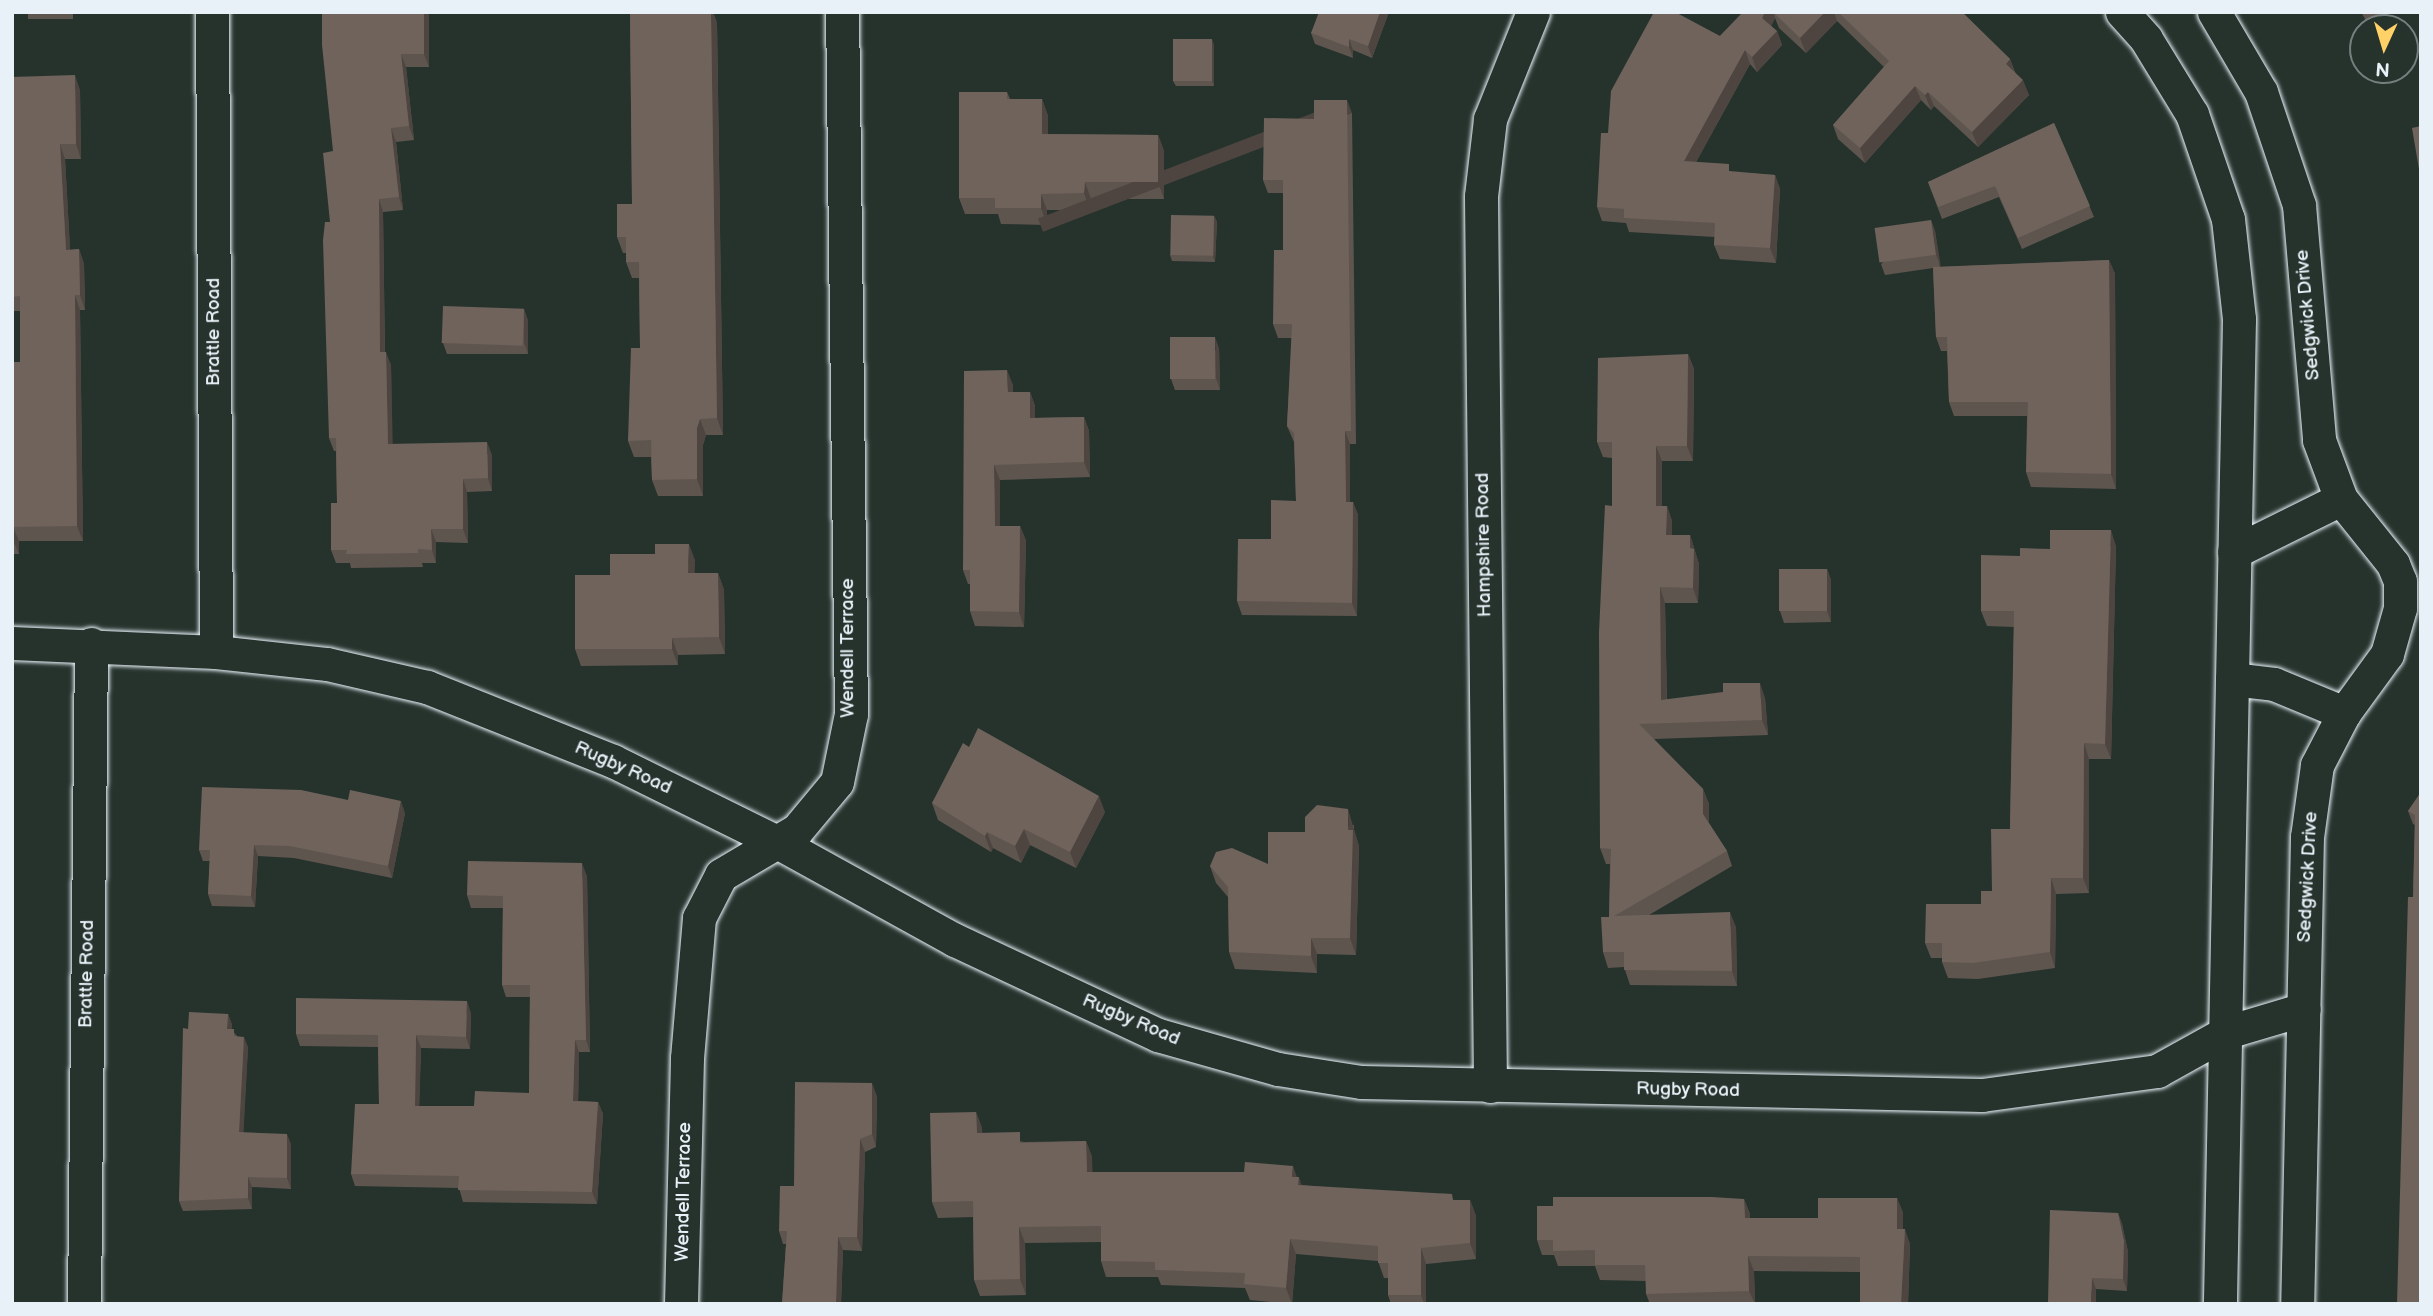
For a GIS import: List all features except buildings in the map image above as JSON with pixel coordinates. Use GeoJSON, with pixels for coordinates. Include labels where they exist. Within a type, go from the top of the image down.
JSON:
{"type":"FeatureCollection","features":[{"type":"Feature","properties":{"kind":"street","name":"Brattle Road"},"geometry":{"type":"LineString","coordinates":[[212,12],[216,652]]}},
{"type":"Feature","properties":{"kind":"street","name":"Wendell Terrace"},"geometry":{"type":"LineString","coordinates":[[681,1304],[687,1058],[699,918],[721,875],[797,830],[836,782],[850,714],[842,12]]}},
{"type":"Feature","properties":{"kind":"street","name":"Hampshire Road"},"geometry":{"type":"LineString","coordinates":[[1490,1086],[1480,196],[1490,119],[1533,12]]}},
{"type":"Feature","properties":{"kind":"street"},"geometry":{"type":"LineString","coordinates":[[2122,12],[2146,39],[2192,114],[2228,219],[2239,319],[2220,1304]]}},
{"type":"Feature","properties":{"kind":"street","name":"Sedgwick Drive"},"geometry":{"type":"LineString","coordinates":[[2214,12],[2260,92],[2299,205],[2319,440],[2341,499],[2393,564],[2411,608],[2387,654],[2344,713],[2317,765],[2307,837],[2297,1304]]}},
{"type":"Feature","properties":{"kind":"street"},"geometry":{"type":"LineString","coordinates":[[2234,552],[2341,499]]}},
{"type":"Feature","properties":{"kind":"street","name":"Rugby Road"},"geometry":{"type":"LineString","coordinates":[[12,643],[91,644],[216,652],[327,664],[427,687],[613,761],[779,843],[955,940],[1158,1035],[1279,1069],[1361,1082],[1982,1096],[2157,1071],[2227,1032],[2304,1009]]}},
{"type":"Feature","properties":{"kind":"street","name":"Brattle Road"},"geometry":{"type":"LineString","coordinates":[[83,1304],[91,644]]}},
{"type":"Feature","properties":{"kind":"street"},"geometry":{"type":"LineString","coordinates":[[2232,679],[2274,684],[2344,713]]}}]}
